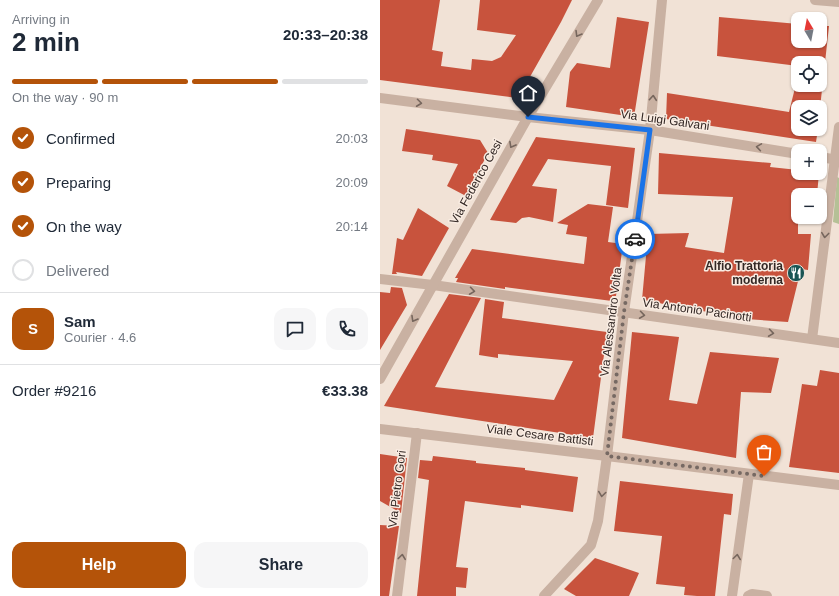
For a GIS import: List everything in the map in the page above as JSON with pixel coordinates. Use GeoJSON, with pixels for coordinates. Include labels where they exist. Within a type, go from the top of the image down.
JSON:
{"type":"FeatureCollection","features":[{"type":"Feature","properties":{"kind":"street","name":"Via Federico Cesi"},"geometry":{"type":"LineString","coordinates":[[380,379],[528,117],[598,0]]}},
{"type":"Feature","properties":{"kind":"street","name":"Via Alessandro Volta"},"geometry":{"type":"LineString","coordinates":[[544,596],[591,545],[598,521],[624,312],[650,130],[662,0]]}},
{"type":"Feature","properties":{"kind":"street"},"geometry":{"type":"LineString","coordinates":[[816,0],[839,2]]}},
{"type":"Feature","properties":{"kind":"street","name":"Via Luigi Galvani"},"geometry":{"type":"LineString","coordinates":[[380,98],[528,117],[650,130],[791,153]]}},
{"type":"Feature","properties":{"kind":"street"},"geometry":{"type":"LineString","coordinates":[[812,339],[837,160],[839,127]]}},
{"type":"Feature","properties":{"kind":"street"},"geometry":{"type":"LineString","coordinates":[[827,158],[837,160]]}},
{"type":"Feature","properties":{"kind":"street","name":"Via Antonio Pacinotti"},"geometry":{"type":"LineString","coordinates":[[380,279],[839,343]]}},
{"type":"Feature","properties":{"kind":"street","name":"Viale Cesare Battisti"},"geometry":{"type":"LineString","coordinates":[[380,429],[839,485]]}},
{"type":"Feature","properties":{"kind":"street","name":"Via Pietro Gori"},"geometry":{"type":"LineString","coordinates":[[397,596],[417,433]]}},
{"type":"Feature","properties":{"kind":"street"},"geometry":{"type":"LineString","coordinates":[[732,596],[749,474]]}},
{"type":"Feature","properties":{"kind":"street"},"geometry":{"type":"LineString","coordinates":[[748,596],[752,594],[768,596]]}},
{"type":"Feature","properties":{"kind":"green space"},"geometry":{"type":"Polygon","coordinates":[[[837,177],[839,178],[839,224],[833,222],[837,177]]]}},
{"type":"Feature","properties":{"kind":"building"},"geometry":{"type":"Polygon","coordinates":[[[380,0],[440,0],[432,50],[443,52],[441,66],[471,70],[472,59],[492,61],[501,57],[516,35],[477,30],[480,0],[572,0],[518,98],[380,80],[380,0]]]}},
{"type":"Feature","properties":{"kind":"building"},"geometry":{"type":"Polygon","coordinates":[[[617,17],[649,22],[634,117],[566,107],[570,72],[577,63],[610,68],[617,17]]]}},
{"type":"Feature","properties":{"kind":"building"},"geometry":{"type":"Polygon","coordinates":[[[719,17],[791,23],[791,48],[827,48],[826,56],[791,56],[791,65],[717,56],[719,17]]]}},
{"type":"Feature","properties":{"kind":"building"},"geometry":{"type":"Polygon","coordinates":[[[827,26],[829,26],[827,44],[827,26]]]}},
{"type":"Feature","properties":{"kind":"building"},"geometry":{"type":"Polygon","coordinates":[[[794,92],[822,92],[821,100],[792,100],[794,92]]]}},
{"type":"Feature","properties":{"kind":"building"},"geometry":{"type":"Polygon","coordinates":[[[667,93],[789,112],[791,104],[791,136],[817,136],[816,142],[666,119],[667,93]]]}},
{"type":"Feature","properties":{"kind":"building"},"geometry":{"type":"Polygon","coordinates":[[[406,129],[480,140],[488,153],[466,196],[447,186],[458,164],[432,160],[433,155],[402,151],[406,129]]]}},
{"type":"Feature","properties":{"kind":"building"},"geometry":{"type":"Polygon","coordinates":[[[536,137],[635,148],[628,208],[606,205],[611,166],[548,159],[532,186],[557,189],[553,222],[529,217],[522,218],[516,223],[490,220],[536,137]]]}},
{"type":"Feature","properties":{"kind":"building"},"geometry":{"type":"Polygon","coordinates":[[[659,153],[771,163],[770,167],[791,169],[791,180],[818,180],[818,188],[791,188],[791,224],[798,224],[798,234],[811,234],[808,270],[801,269],[788,322],[746,319],[642,300],[648,234],[689,233],[685,247],[724,253],[733,197],[658,194],[659,153]]]}},
{"type":"Feature","properties":{"kind":"building"},"geometry":{"type":"Polygon","coordinates":[[[588,204],[613,207],[608,242],[623,244],[616,296],[612,296],[612,301],[456,282],[458,278],[455,278],[472,249],[584,264],[587,237],[566,234],[568,225],[557,223],[588,204]]]}},
{"type":"Feature","properties":{"kind":"building"},"geometry":{"type":"Polygon","coordinates":[[[418,208],[449,228],[422,276],[396,272],[397,274],[392,274],[397,238],[403,240],[418,208]]]}},
{"type":"Feature","properties":{"kind":"building"},"geometry":{"type":"Polygon","coordinates":[[[391,287],[402,288],[407,305],[380,350],[380,292],[390,293],[391,287]]]}},
{"type":"Feature","properties":{"kind":"building"},"geometry":{"type":"Polygon","coordinates":[[[449,294],[481,298],[435,387],[554,400],[573,361],[498,354],[498,358],[479,355],[485,299],[504,302],[502,318],[607,332],[593,438],[384,406],[449,294]]]}},
{"type":"Feature","properties":{"kind":"building"},"geometry":{"type":"Polygon","coordinates":[[[632,332],[679,337],[669,400],[697,404],[710,352],[779,358],[771,393],[741,392],[736,458],[622,438],[632,332]]]}},
{"type":"Feature","properties":{"kind":"building"},"geometry":{"type":"Polygon","coordinates":[[[820,370],[839,373],[839,473],[789,467],[802,384],[817,386],[820,370]]]}},
{"type":"Feature","properties":{"kind":"building"},"geometry":{"type":"Polygon","coordinates":[[[380,454],[407,458],[401,513],[380,501],[380,454]]]}},
{"type":"Feature","properties":{"kind":"building"},"geometry":{"type":"Polygon","coordinates":[[[433,456],[476,461],[476,463],[525,468],[525,470],[578,477],[573,512],[521,505],[521,508],[465,501],[456,567],[468,568],[466,588],[456,587],[456,596],[417,596],[429,480],[418,478],[420,460],[432,461],[433,456]]]}},
{"type":"Feature","properties":{"kind":"building"},"geometry":{"type":"Polygon","coordinates":[[[620,481],[733,494],[731,515],[724,514],[715,596],[684,595],[685,587],[656,584],[662,536],[614,531],[620,481]]]}},
{"type":"Feature","properties":{"kind":"building"},"geometry":{"type":"Polygon","coordinates":[[[380,525],[399,526],[389,596],[380,596],[380,525]]]}},
{"type":"Feature","properties":{"kind":"building"},"geometry":{"type":"Polygon","coordinates":[[[595,558],[639,573],[629,596],[576,596],[564,589],[595,558]]]}},
{"type":"Feature","properties":{"kind":"way so far"},"geometry":{"type":"LineString","coordinates":[[635,239],[624,312],[607,456],[764,476]]}},
{"type":"Feature","properties":{"kind":"place","name":"Alfio Trattoria moderna"},"geometry":{"type":"Point","coordinates":[796,273]}},
{"type":"Feature","properties":{"kind":"route"},"geometry":{"type":"LineString","coordinates":[[528,117],[650,130],[635,239]]}}]}
